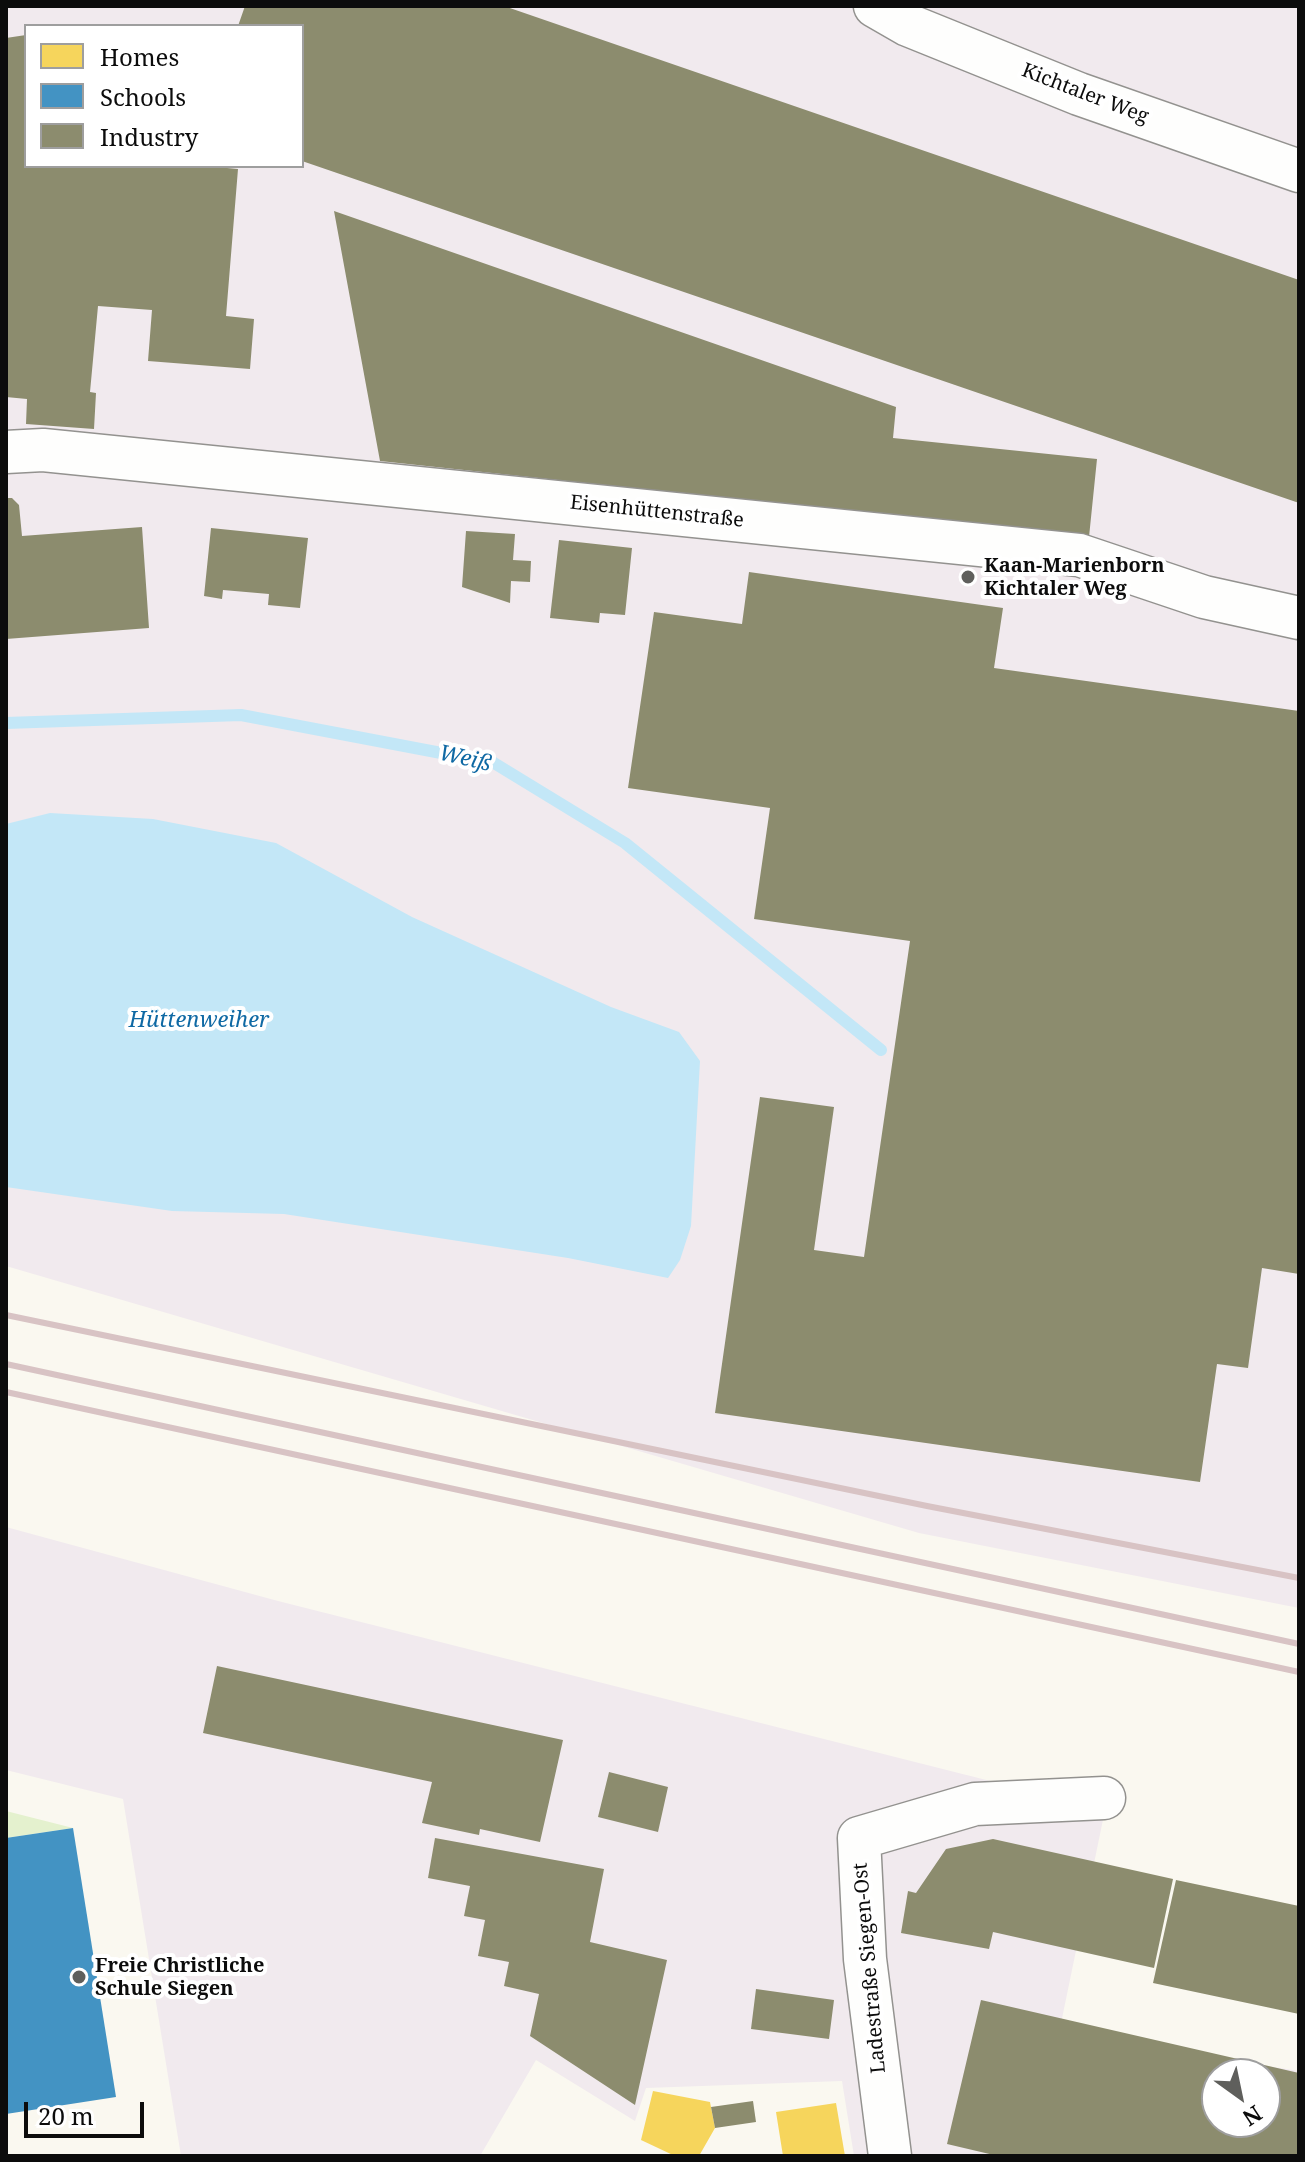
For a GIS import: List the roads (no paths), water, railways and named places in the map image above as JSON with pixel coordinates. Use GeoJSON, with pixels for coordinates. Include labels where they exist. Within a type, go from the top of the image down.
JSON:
{"type":"FeatureCollection","features":[{"type":"Feature","properties":{"kind":"street","name":"Kichtaler Weg"},"geometry":{"type":"LineString","coordinates":[[875,6],[908,25],[1079,94],[1299,171]]}},
{"type":"Feature","properties":{"kind":"street","name":"Eisenhüttenstraße"},"geometry":{"type":"LineString","coordinates":[[6,452],[43,450],[1079,555],[1204,597],[1299,618]]}},
{"type":"Feature","properties":{"kind":"street","name":"Ladestraße Siegen-Ost"},"geometry":{"type":"LineString","coordinates":[[890,2156],[865,1959],[859,1838],[975,1804],[1104,1798]]}},
{"type":"Feature","properties":{"kind":"water","name":"Hüttenweiher"},"geometry":{"type":"Polygon","coordinates":[[[50,813],[153,819],[276,843],[412,917],[611,1007],[679,1032],[700,1061],[691,1226],[680,1260],[668,1278],[568,1258],[284,1214],[172,1211],[6,1187],[6,824],[50,813]]]}},
{"type":"Feature","properties":{"kind":"waterway","name":"Weiß"},"geometry":{"type":"LineString","coordinates":[[6,723],[241,715],[494,763],[625,843],[881,1050]]}},
{"type":"Feature","properties":{"kind":"railway"},"geometry":{"type":"LineString","coordinates":[[6,1315],[927,1506],[1299,1578]]}},
{"type":"Feature","properties":{"kind":"railway"},"geometry":{"type":"LineString","coordinates":[[6,1364],[1299,1644]]}},
{"type":"Feature","properties":{"kind":"railway"},"geometry":{"type":"LineString","coordinates":[[6,1392],[1299,1672]]}},
{"type":"Feature","properties":{"kind":"place","name":"Kaan-Marienborn Kichtaler Weg"},"geometry":{"type":"Point","coordinates":[968,577]}},
{"type":"Feature","properties":{"kind":"place","name":"Freie Christliche Schule Siegen"},"geometry":{"type":"Point","coordinates":[79,1977]}}]}
